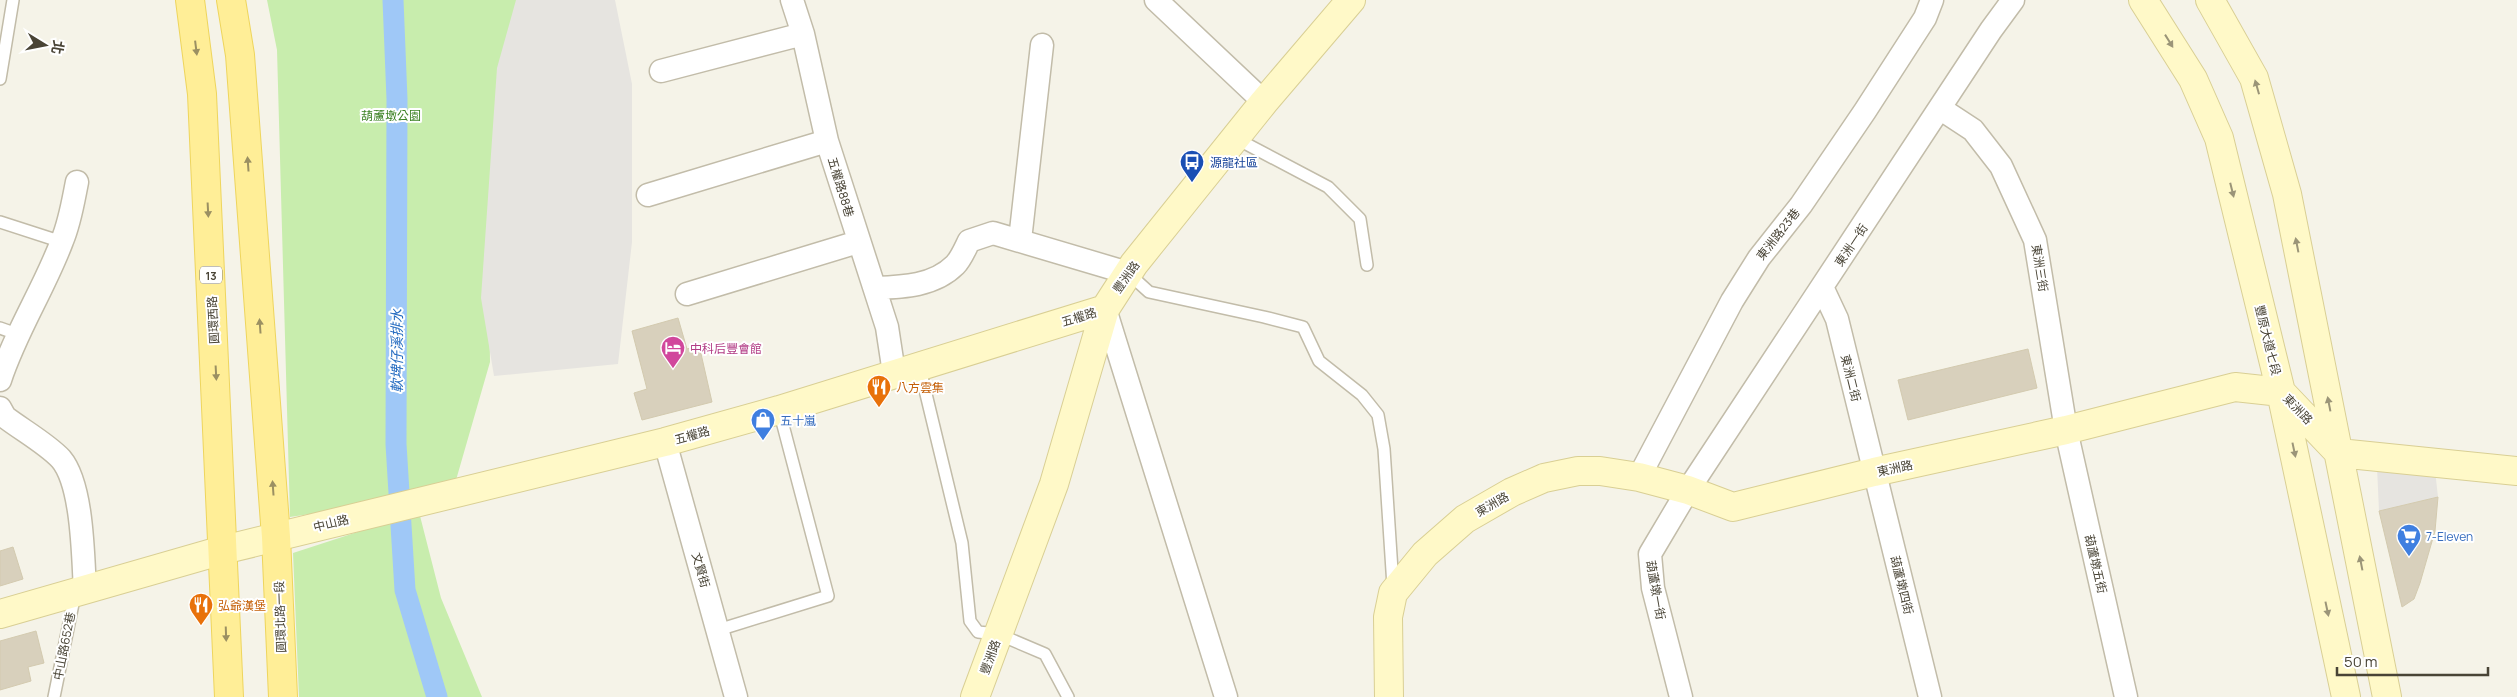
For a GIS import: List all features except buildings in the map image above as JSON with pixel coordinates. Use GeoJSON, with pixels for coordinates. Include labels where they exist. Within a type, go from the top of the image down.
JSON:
{"type":"FeatureCollection","features":[{"type":"Feature","properties":{"kind":"main road","name":"圓環西路"},"geometry":{"type":"LineString","coordinates":[[190,0],[202,94],[223,550]]}},
{"type":"Feature","properties":{"kind":"main road"},"geometry":{"type":"LineString","coordinates":[[231,0],[240,55],[276,537]]}},
{"type":"Feature","properties":{"kind":"main road","name":"圓環北路一段"},"geometry":{"type":"LineString","coordinates":[[276,537],[283,697]]}},
{"type":"Feature","properties":{"kind":"main road","name":"13"},"geometry":{"type":"LineString","coordinates":[[223,550],[229,697]]}},
{"type":"Feature","properties":{"kind":"street","name":"五權路88巷"},"geometry":{"type":"LineString","coordinates":[[792,0],[803,34],[827,141],[858,242],[888,328],[907,369]]}},
{"type":"Feature","properties":{"kind":"street"},"geometry":{"type":"LineString","coordinates":[[1156,0],[1264,102]]}},
{"type":"Feature","properties":{"kind":"street","name":"豐洲路"},"geometry":{"type":"LineString","coordinates":[[975,697],[1054,484],[1104,309],[1128,273],[1237,139],[1264,102],[1351,0]]}},
{"type":"Feature","properties":{"kind":"street","name":"東洲路23巷"},"geometry":{"type":"LineString","coordinates":[[1639,476],[1668,418],[1732,301],[1759,258],[1801,205],[1865,111],[1925,18],[1932,0]]}},
{"type":"Feature","properties":{"kind":"street","name":"東洲一街"},"geometry":{"type":"LineString","coordinates":[[1688,490],[1941,109],[1991,30],[2014,0]]}},
{"type":"Feature","properties":{"kind":"street","name":"豐原大道七段"},"geometry":{"type":"LineString","coordinates":[[2143,0],[2193,79],[2219,138],[2281,392],[2346,697]]}},
{"type":"Feature","properties":{"kind":"street"},"geometry":{"type":"LineString","coordinates":[[2210,0],[2254,78],[2287,194],[2387,697]]}},
{"type":"Feature","properties":{"kind":"street"},"geometry":{"type":"LineString","coordinates":[[662,71],[803,34]]}},
{"type":"Feature","properties":{"kind":"street"},"geometry":{"type":"LineString","coordinates":[[1020,240],[1042,45]]}},
{"type":"Feature","properties":{"kind":"street","name":"東洲三街"},"geometry":{"type":"LineString","coordinates":[[1941,109],[1973,130],[2001,166],[2035,240],[2066,430]]}},
{"type":"Feature","properties":{"kind":"street"},"geometry":{"type":"LineString","coordinates":[[648,196],[827,141]]}},
{"type":"Feature","properties":{"kind":"street"},"geometry":{"type":"LineString","coordinates":[[0,380],[9,331],[62,242],[71,217],[77,182]]}},
{"type":"Feature","properties":{"kind":"street"},"geometry":{"type":"LineString","coordinates":[[875,288],[904,287],[933,280],[956,264],[969,241],[993,234],[1020,240],[1128,273]]}},
{"type":"Feature","properties":{"kind":"street"},"geometry":{"type":"LineString","coordinates":[[687,294],[858,242]]}},
{"type":"Feature","properties":{"kind":"street","name":"東洲二街"},"geometry":{"type":"LineString","coordinates":[[1822,287],[1837,319],[1874,472]]}},
{"type":"Feature","properties":{"kind":"street","name":"五權路"},"geometry":{"type":"LineString","coordinates":[[665,442],[779,410],[1104,309],[1226,697]]}},
{"type":"Feature","properties":{"kind":"street","name":"東洲路"},"geometry":{"type":"LineString","coordinates":[[1389,697],[1388,618],[1393,593],[1408,572],[1444,536],[1488,505],[1527,484],[1544,478],[1578,471],[1600,471],[1639,476],[1688,490],[1733,507],[1874,472],[2066,430],[2235,387],[2281,392],[2339,453]]}},
{"type":"Feature","properties":{"kind":"street"},"geometry":{"type":"LineString","coordinates":[[0,408],[5,417],[61,460],[73,485],[80,520],[80,593]]}},
{"type":"Feature","properties":{"kind":"street","name":"葫蘆墩五街"},"geometry":{"type":"LineString","coordinates":[[2066,430],[2126,697]]}},
{"type":"Feature","properties":{"kind":"street","name":"中山路"},"geometry":{"type":"LineString","coordinates":[[0,614],[80,593],[223,550],[665,442]]}},
{"type":"Feature","properties":{"kind":"street","name":"文賢街"},"geometry":{"type":"LineString","coordinates":[[665,442],[736,697]]}},
{"type":"Feature","properties":{"kind":"street"},"geometry":{"type":"LineString","coordinates":[[2339,453],[2517,471]]}},
{"type":"Feature","properties":{"kind":"street","name":"葫蘆墩四街"},"geometry":{"type":"LineString","coordinates":[[1874,472],[1930,697]]}},
{"type":"Feature","properties":{"kind":"street","name":"葫蘆墩一街"},"geometry":{"type":"LineString","coordinates":[[1681,697],[1653,588],[1650,554],[1688,490]]}},
{"type":"Feature","properties":{"kind":"lane"},"geometry":{"type":"LineString","coordinates":[[0,79],[13,0]]}},
{"type":"Feature","properties":{"kind":"lane"},"geometry":{"type":"LineString","coordinates":[[1237,139],[1328,187],[1360,219],[1367,265]]}},
{"type":"Feature","properties":{"kind":"lane"},"geometry":{"type":"LineString","coordinates":[[0,222],[62,242]]}},
{"type":"Feature","properties":{"kind":"lane"},"geometry":{"type":"LineString","coordinates":[[1128,273],[1149,292],[1264,316],[1303,328],[1319,361],[1362,395],[1378,415],[1384,449],[1393,593]]}},
{"type":"Feature","properties":{"kind":"lane"},"geometry":{"type":"LineString","coordinates":[[907,369],[962,543],[970,621],[978,632],[998,634],[1045,654],[1068,697]]}},
{"type":"Feature","properties":{"kind":"lane"},"geometry":{"type":"LineString","coordinates":[[718,630],[828,596],[779,410]]}},
{"type":"Feature","properties":{"kind":"lane","name":"中山路652巷"},"geometry":{"type":"LineString","coordinates":[[54,697],[80,593]]}},
{"type":"Feature","properties":{"kind":"green space","name":"葫蘆墩公園"},"geometry":{"type":"Polygon","coordinates":[[[267,0],[519,0],[488,234],[490,362],[454,487],[409,499],[290,517],[277,50],[267,0]]]}},
{"type":"Feature","properties":{"kind":"green space"},"geometry":{"type":"Polygon","coordinates":[[[419,512],[441,598],[482,697],[299,697],[293,553],[419,512]]]}},
{"type":"Feature","properties":{"kind":"shaded area"},"geometry":{"type":"Polygon","coordinates":[[[516,0],[615,0],[632,84],[632,242],[618,364],[494,376],[481,298],[497,68],[516,0]]]}},
{"type":"Feature","properties":{"kind":"shaded area"},"geometry":{"type":"Polygon","coordinates":[[[2377,467],[2435,470],[2438,497],[2379,511],[2377,467]]]}},
{"type":"Feature","properties":{"kind":"waterway","name":"軟埤仔溪排水"},"geometry":{"type":"LineString","coordinates":[[393,0],[397,99],[396,444],[405,590],[437,697]]}},
{"type":"Feature","properties":{"kind":"place","name":"源龍社區"},"geometry":{"type":"Point","coordinates":[1192,183]}},
{"type":"Feature","properties":{"kind":"place","name":"中科后豐會館"},"geometry":{"type":"Point","coordinates":[673,369]}},
{"type":"Feature","properties":{"kind":"place","name":"八方雲集"},"geometry":{"type":"Point","coordinates":[879,408]}},
{"type":"Feature","properties":{"kind":"place","name":"五十嵐"},"geometry":{"type":"Point","coordinates":[763,441]}},
{"type":"Feature","properties":{"kind":"place","name":"7-Eleven"},"geometry":{"type":"Point","coordinates":[2409,557]}},
{"type":"Feature","properties":{"kind":"place","name":"弘爺漢堡"},"geometry":{"type":"Point","coordinates":[201,626]}}]}
